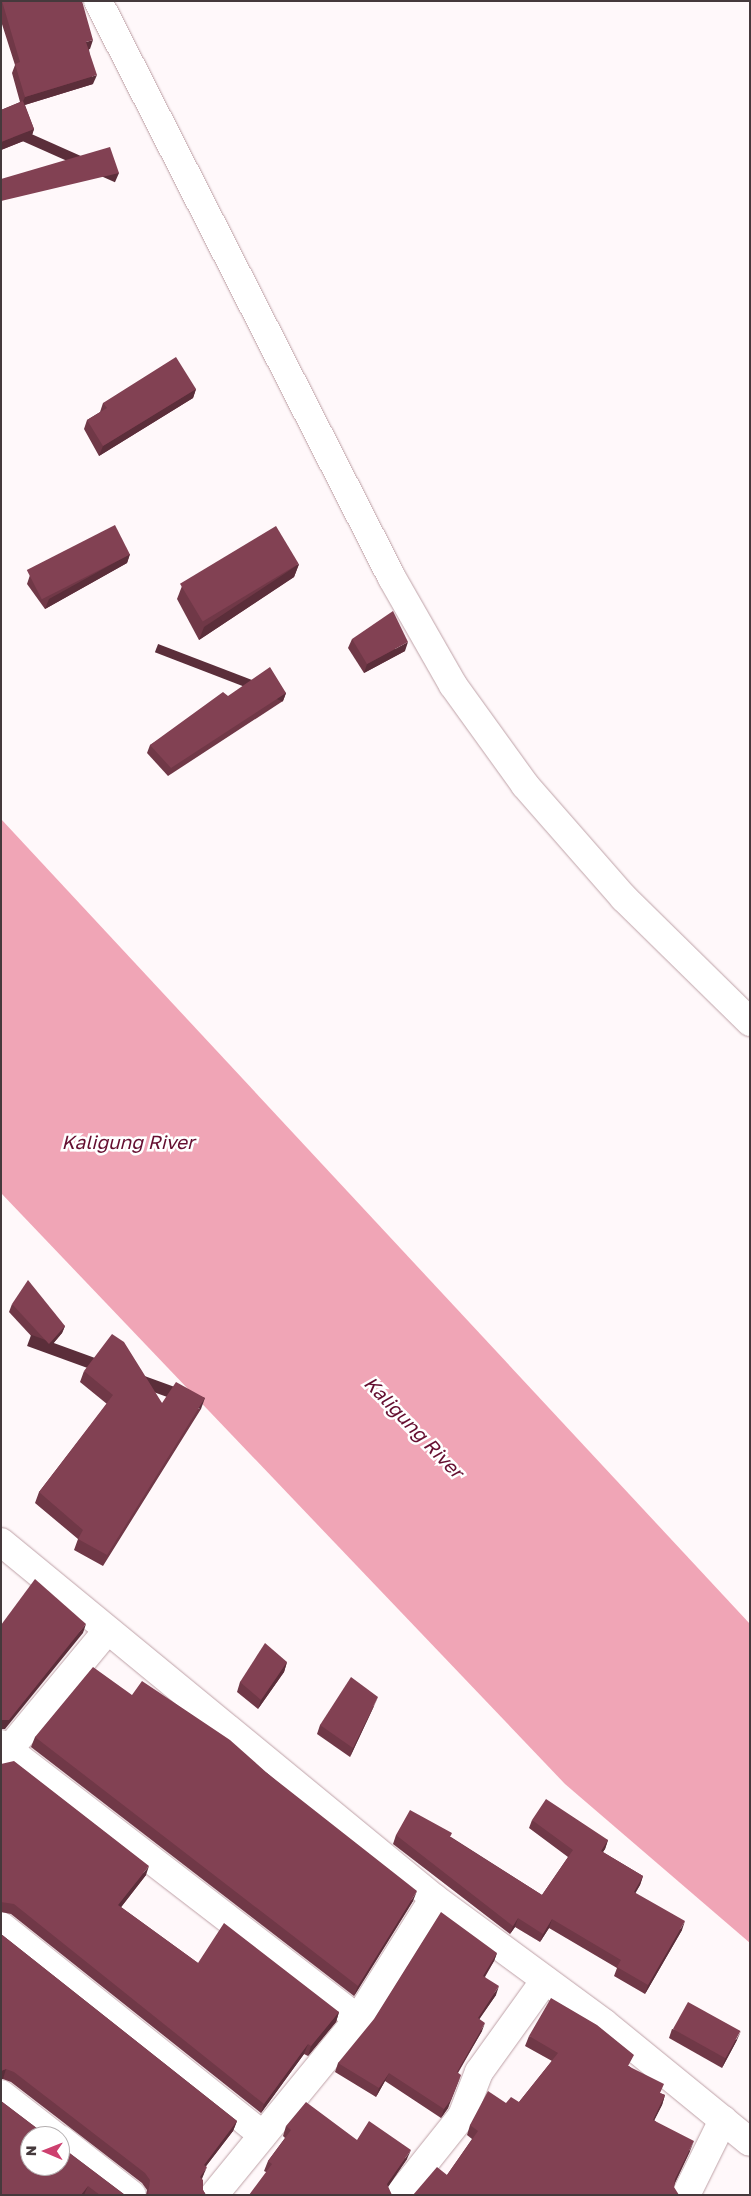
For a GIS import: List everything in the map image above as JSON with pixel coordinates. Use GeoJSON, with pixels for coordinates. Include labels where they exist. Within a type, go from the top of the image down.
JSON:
{"type":"FeatureCollection","features":[{"type":"Feature","properties":{"kind":"street"},"geometry":{"type":"LineString","coordinates":[[98,1],[392,578],[453,685],[525,785],[624,898],[750,1022]]}},
{"type":"Feature","properties":{"kind":"street"},"geometry":{"type":"LineString","coordinates":[[1,1542],[434,1898],[545,1980],[750,2142]]}},
{"type":"Feature","properties":{"kind":"street"},"geometry":{"type":"LineString","coordinates":[[108,1631],[4,1750],[358,2019]]}},
{"type":"Feature","properties":{"kind":"street"},"geometry":{"type":"LineString","coordinates":[[214,2195],[358,2019],[434,1898]]}},
{"type":"Feature","properties":{"kind":"street"},"geometry":{"type":"LineString","coordinates":[[1,1926],[263,2134]]}},
{"type":"Feature","properties":{"kind":"street"},"geometry":{"type":"LineString","coordinates":[[399,2195],[462,2116],[480,2072],[545,1980]]}},
{"type":"Feature","properties":{"kind":"street"},"geometry":{"type":"LineString","coordinates":[[1,2094],[43,2126]]}},
{"type":"Feature","properties":{"kind":"street"},"geometry":{"type":"LineString","coordinates":[[686,2195],[723,2120]]}},
{"type":"Feature","properties":{"kind":"street"},"geometry":{"type":"LineString","coordinates":[[70,2148],[132,2195]]}},
{"type":"Feature","properties":{"kind":"water","name":"Kaligung River"},"geometry":{"type":"Polygon","coordinates":[[[1,819],[750,1624],[750,1943],[565,1784],[1,1193],[1,819]]]}},
{"type":"Feature","properties":{"kind":"building"},"geometry":{"type":"Polygon","coordinates":[[[2,1],[82,1],[93,40],[86,42],[97,75],[25,97],[15,64],[20,62],[2,1]]]}},
{"type":"Feature","properties":{"kind":"building"},"geometry":{"type":"Polygon","coordinates":[[[23,101],[34,129],[1,142],[1,110],[23,101]]]}},
{"type":"Feature","properties":{"kind":"building"},"geometry":{"type":"Polygon","coordinates":[[[110,147],[119,173],[1,201],[1,179],[110,147]]]}},
{"type":"Feature","properties":{"kind":"building"},"geometry":{"type":"Polygon","coordinates":[[[176,357],[196,389],[103,446],[87,420],[107,408],[103,403],[176,357]]]}},
{"type":"Feature","properties":{"kind":"building"},"geometry":{"type":"Polygon","coordinates":[[[115,525],[130,554],[42,599],[27,570],[115,525]]]}},
{"type":"Feature","properties":{"kind":"building"},"geometry":{"type":"Polygon","coordinates":[[[276,526],[299,564],[203,621],[180,584],[276,526]]]}},
{"type":"Feature","properties":{"kind":"building"},"geometry":{"type":"Polygon","coordinates":[[[393,611],[408,642],[367,664],[352,639],[393,611]]]}},
{"type":"Feature","properties":{"kind":"building"},"geometry":{"type":"Polygon","coordinates":[[[270,667],[286,693],[171,768],[150,745],[223,692],[228,696],[270,667]]]}},
{"type":"Feature","properties":{"kind":"building"},"geometry":{"type":"Polygon","coordinates":[[[28,1280],[65,1326],[49,1344],[12,1304],[28,1280]]]}},
{"type":"Feature","properties":{"kind":"building"},"geometry":{"type":"Polygon","coordinates":[[[112,1334],[124,1342],[162,1403],[176,1382],[205,1398],[107,1555],[78,1539],[83,1530],[39,1492],[113,1395],[84,1371],[112,1334]]]}},
{"type":"Feature","properties":{"kind":"building"},"geometry":{"type":"Polygon","coordinates":[[[35,1579],[86,1624],[9,1720],[1,1720],[1,1625],[35,1579]]]}},
{"type":"Feature","properties":{"kind":"building"},"geometry":{"type":"Polygon","coordinates":[[[265,1643],[287,1662],[261,1700],[240,1682],[265,1643]]]}},
{"type":"Feature","properties":{"kind":"building"},"geometry":{"type":"Polygon","coordinates":[[[93,1667],[132,1695],[142,1681],[230,1740],[267,1773],[417,1891],[358,1986],[35,1737],[93,1667]]]}},
{"type":"Feature","properties":{"kind":"building"},"geometry":{"type":"Polygon","coordinates":[[[351,1677],[378,1697],[353,1748],[320,1725],[351,1677]]]}},
{"type":"Feature","properties":{"kind":"building"},"geometry":{"type":"Polygon","coordinates":[[[14,1761],[149,1866],[118,1905],[198,1963],[224,1923],[339,2012],[311,2046],[308,2044],[264,2104],[14,1904],[1,1902],[1,1764],[14,1761]]]}},
{"type":"Feature","properties":{"kind":"building"},"geometry":{"type":"Polygon","coordinates":[[[546,1799],[608,1840],[601,1851],[643,1876],[634,1892],[685,1921],[648,1985],[617,1967],[621,1960],[552,1919],[543,1934],[518,1918],[513,1926],[396,1835],[410,1810],[452,1833],[450,1837],[542,1895],[573,1850],[532,1820],[546,1799]]]}},
{"type":"Feature","properties":{"kind":"building"},"geometry":{"type":"Polygon","coordinates":[[[441,1912],[497,1953],[483,1976],[499,1986],[478,2018],[485,2023],[457,2072],[461,2075],[451,2100],[444,2109],[389,2073],[379,2088],[338,2063],[374,2019],[441,1912]]]}},
{"type":"Feature","properties":{"kind":"building"},"geometry":{"type":"Polygon","coordinates":[[[1,1934],[237,2121],[204,2165],[207,2167],[200,2177],[203,2180],[203,2190],[206,2195],[148,2195],[150,2180],[145,2173],[14,2072],[6,2069],[1,2071],[1,1934]]]}},
{"type":"Feature","properties":{"kind":"building"},"geometry":{"type":"Polygon","coordinates":[[[551,1998],[597,2025],[634,2055],[628,2066],[664,2084],[660,2093],[665,2095],[653,2120],[694,2141],[675,2179],[674,2187],[679,2195],[413,2195],[437,2167],[447,2175],[478,2131],[470,2125],[488,2091],[506,2103],[511,2097],[519,2102],[558,2053],[529,2036],[551,1998]]]}},
{"type":"Feature","properties":{"kind":"building"},"geometry":{"type":"Polygon","coordinates":[[[688,2002],[740,2031],[725,2058],[673,2029],[688,2002]]]}},
{"type":"Feature","properties":{"kind":"building"},"geometry":{"type":"Polygon","coordinates":[[[1,2101],[34,2126],[20,2126],[20,2176],[70,2176],[70,2154],[125,2195],[100,2195],[88,2186],[81,2195],[1,2195],[1,2101]]]}},
{"type":"Feature","properties":{"kind":"building"},"geometry":{"type":"Polygon","coordinates":[[[306,2102],[357,2140],[369,2121],[411,2150],[387,2184],[392,2195],[249,2195],[272,2164],[268,2161],[291,2130],[286,2126],[306,2102]]]}}]}
